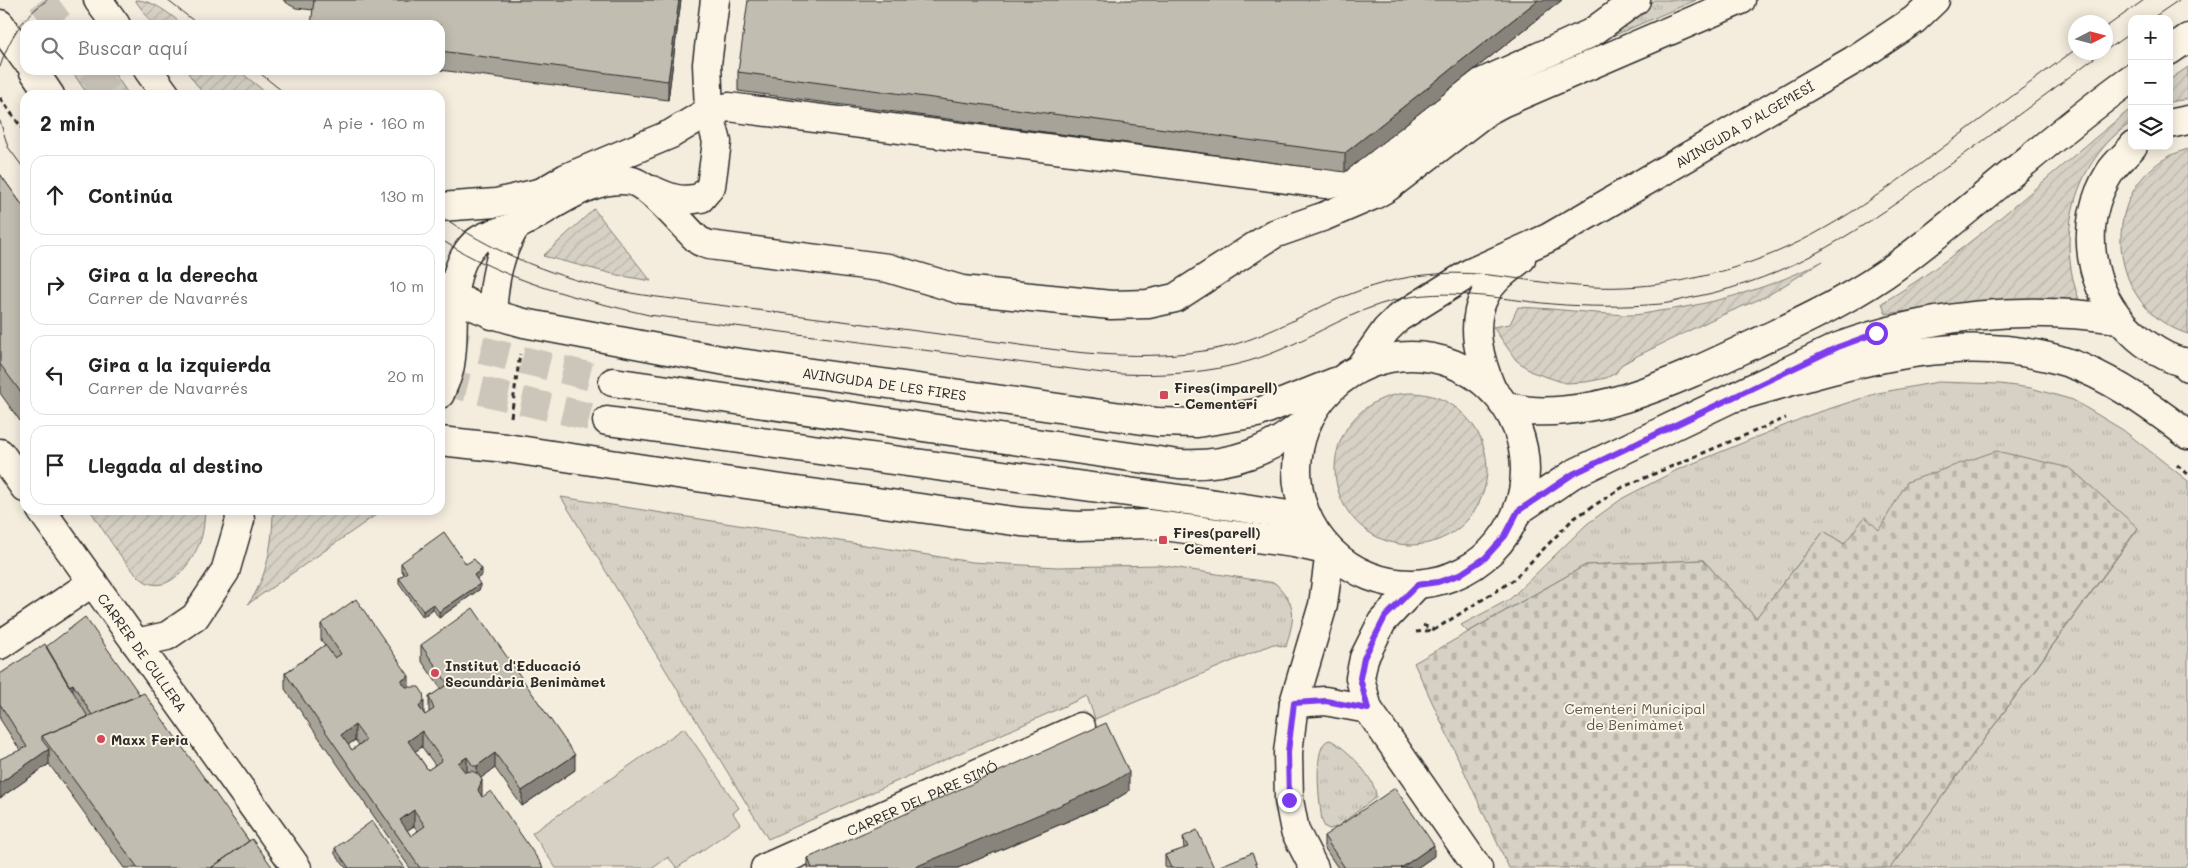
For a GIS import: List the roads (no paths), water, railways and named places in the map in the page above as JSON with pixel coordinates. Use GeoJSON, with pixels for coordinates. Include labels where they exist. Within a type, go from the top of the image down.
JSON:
{"type":"FeatureCollection","features":[{"type":"Feature","properties":{"kind":"main road"},"geometry":{"type":"LineString","coordinates":[[98,0],[112,20]]}},
{"type":"Feature","properties":{"kind":"main road"},"geometry":{"type":"LineString","coordinates":[[445,380],[450,367],[452,334],[445,291],[472,246],[479,240],[516,226],[578,192],[603,182],[620,180],[634,182],[672,200],[688,201],[701,198],[711,186],[717,142],[709,111],[707,64],[715,0]]}},
{"type":"Feature","properties":{"kind":"main road"},"geometry":{"type":"LineString","coordinates":[[445,207],[496,202],[542,192],[566,178],[672,134],[709,111],[729,107],[1326,184],[1362,176],[1482,83],[1591,33],[1636,0]]}},
{"type":"Feature","properties":{"kind":"main road"},"geometry":{"type":"LineString","coordinates":[[646,188],[699,241],[709,245],[888,268],[962,290],[1111,306],[1148,304],[1175,298],[1274,234],[1325,216],[1374,195],[1388,187],[1487,112],[1502,103],[1741,0]]}},
{"type":"Feature","properties":{"kind":"main road","name":"AVINGUDA D'ALGEMESÍ"},"geometry":{"type":"LineString","coordinates":[[1362,364],[1386,330],[1398,318],[1470,274],[1548,238],[1854,60],[1914,20],[1935,0]]}},
{"type":"Feature","properties":{"kind":"main road"},"geometry":{"type":"LineString","coordinates":[[1914,20],[1946,0]]}},
{"type":"Feature","properties":{"kind":"main road"},"geometry":{"type":"LineString","coordinates":[[0,24],[20,52]]}},
{"type":"Feature","properties":{"kind":"main road"},"geometry":{"type":"LineString","coordinates":[[2173,48],[2188,38]]}},
{"type":"Feature","properties":{"kind":"main road"},"geometry":{"type":"LineString","coordinates":[[36,75],[46,90]]}},
{"type":"Feature","properties":{"kind":"main road"},"geometry":{"type":"LineString","coordinates":[[152,75],[162,90]]}},
{"type":"Feature","properties":{"kind":"main road"},"geometry":{"type":"LineString","coordinates":[[613,382],[1179,464],[1222,462],[1247,456],[1294,432],[1310,417],[1335,382],[1362,364],[1398,357],[1420,356],[1442,361],[1469,372],[1497,397],[1515,409],[1577,408],[1624,398],[1674,381],[1792,326],[1842,299],[1898,265],[2128,81]]}},
{"type":"Feature","properties":{"kind":"main road"},"geometry":{"type":"LineString","coordinates":[[2173,123],[2188,120]]}},
{"type":"Feature","properties":{"kind":"main road"},"geometry":{"type":"LineString","coordinates":[[2129,150],[2110,172],[2094,208],[2090,246],[2098,285],[2117,319],[2146,346],[2186,364]]}},
{"type":"Feature","properties":{"kind":"main road"},"geometry":{"type":"LineString","coordinates":[[492,315],[496,270],[508,238],[516,226]]}},
{"type":"Feature","properties":{"kind":"main road","name":"AVINGUDA D'ALGEMESÍ"},"geometry":{"type":"LineString","coordinates":[[1497,397],[1485,372],[1477,340],[1478,316],[1485,295],[1501,276],[1548,238]]}},
{"type":"Feature","properties":{"kind":"main road","name":"AVINGUDA DE LES FIRES"},"geometry":{"type":"LineString","coordinates":[[445,291],[492,315],[524,323],[726,361],[1157,422],[1197,423],[1257,414],[1335,382]]}},
{"type":"Feature","properties":{"kind":"main road"},"geometry":{"type":"LineString","coordinates":[[1518,511],[1573,474],[1838,347],[1876,333],[1920,323],[1963,317],[2011,314],[2086,314],[2117,319]]}},
{"type":"Feature","properties":{"kind":"main road"},"geometry":{"type":"LineString","coordinates":[[1736,397],[1856,363],[1902,354],[1961,347],[2014,350],[2070,364],[2118,387],[2155,410],[2188,435]]}},
{"type":"Feature","properties":{"kind":"main road"},"geometry":{"type":"LineString","coordinates":[[1310,417],[1300,440],[1297,466],[1298,492],[1307,518],[1330,551],[1366,576],[1379,581],[1417,585],[1438,582],[1459,575],[1485,558],[1505,536],[1518,511],[1524,483],[1524,456],[1517,429],[1497,397]]}},
{"type":"Feature","properties":{"kind":"main road"},"geometry":{"type":"LineString","coordinates":[[606,421],[1307,518]]}},
{"type":"Feature","properties":{"kind":"main road"},"geometry":{"type":"LineString","coordinates":[[445,442],[506,448],[700,478],[1020,522],[1079,526],[1148,524],[1276,540],[1330,551]]}},
{"type":"Feature","properties":{"kind":"main road"},"geometry":{"type":"LineString","coordinates":[[0,452],[20,481]]}},
{"type":"Feature","properties":{"kind":"main road","name":"CARRER DE CULLERA"},"geometry":{"type":"LineString","coordinates":[[45,515],[297,868]]}},
{"type":"Feature","properties":{"kind":"main road"},"geometry":{"type":"LineString","coordinates":[[136,643],[167,636],[195,617],[225,572],[240,520],[240,515]]}},
{"type":"Feature","properties":{"kind":"main road"},"geometry":{"type":"LineString","coordinates":[[1314,868],[1295,831],[1289,800],[1288,752],[1294,703],[1323,605],[1330,551]]}},
{"type":"Feature","properties":{"kind":"main road"},"geometry":{"type":"LineString","coordinates":[[0,645],[93,582]]}},
{"type":"Feature","properties":{"kind":"main road"},"geometry":{"type":"LineString","coordinates":[[1417,585],[1385,617],[1364,658],[1360,678],[1368,709],[1478,868]]}},
{"type":"Feature","properties":{"kind":"main road"},"geometry":{"type":"LineString","coordinates":[[1294,703],[1326,701],[1368,709]]}},
{"type":"Feature","properties":{"kind":"main road","name":"CARRER DEL PARE SIMÓ"},"geometry":{"type":"LineString","coordinates":[[765,868],[1081,727]]}},
{"type":"Feature","properties":{"kind":"tunnel"},"geometry":{"type":"LineString","coordinates":[[42,0],[56,20]]}},
{"type":"Feature","properties":{"kind":"tunnel"},"geometry":{"type":"LineString","coordinates":[[95,75],[105,90]]}},
{"type":"Feature","properties":{"kind":"tunnel"},"geometry":{"type":"LineString","coordinates":[[445,341],[613,382]]}},
{"type":"Feature","properties":{"kind":"tunnel"},"geometry":{"type":"LineString","coordinates":[[445,382],[607,421]]}},
{"type":"Feature","properties":{"kind":"tram line"},"geometry":{"type":"LineString","coordinates":[[25,20],[47,0]]}},
{"type":"Feature","properties":{"kind":"tram line"},"geometry":{"type":"LineString","coordinates":[[167,0],[193,20]]}},
{"type":"Feature","properties":{"kind":"tram line"},"geometry":{"type":"LineString","coordinates":[[2113,22],[2144,0]]}},
{"type":"Feature","properties":{"kind":"tram line"},"geometry":{"type":"LineString","coordinates":[[2157,15],[2179,0]]}},
{"type":"Feature","properties":{"kind":"tram line"},"geometry":{"type":"LineString","coordinates":[[0,67],[12,38],[20,26]]}},
{"type":"Feature","properties":{"kind":"tram line"},"geometry":{"type":"LineString","coordinates":[[2113,45],[2128,35]]}},
{"type":"Feature","properties":{"kind":"tram line"},"geometry":{"type":"LineString","coordinates":[[445,218],[459,228],[520,260],[585,283],[619,291],[1084,353],[1110,355],[1189,353],[1215,349],[1246,340],[1277,328],[1348,295],[1373,286],[1411,277],[1470,273],[1590,287],[1613,287],[1681,281],[1748,263],[1800,241],[1850,213],[1896,182],[2068,55]]}},
{"type":"Feature","properties":{"kind":"tram line"},"geometry":{"type":"LineString","coordinates":[[445,242],[465,254],[515,277],[567,295],[649,315],[1103,373],[1170,374],[1193,372],[1215,369],[1259,358],[1380,304],[1415,296],[1454,294],[1566,305],[1647,305],[1669,303],[1730,288],[1764,277],[1826,248],[1885,211],[2004,126],[2091,60]]}},
{"type":"Feature","properties":{"kind":"tram line"},"geometry":{"type":"LineString","coordinates":[[262,75],[281,90]]}},
{"type":"Feature","properties":{"kind":"tram line"},"geometry":{"type":"LineString","coordinates":[[0,121],[8,147],[20,163]]}},
{"type":"Feature","properties":{"kind":"place","name":"Fires(imparell) - Cementeri"},"geometry":{"type":"Point","coordinates":[1164,395]}},
{"type":"Feature","properties":{"kind":"place","name":"Fires(parell) - Cementeri"},"geometry":{"type":"Point","coordinates":[1163,540]}},
{"type":"Feature","properties":{"kind":"place","name":"Institut d'Educació Secundària Benimàmet"},"geometry":{"type":"Point","coordinates":[435,673]}},
{"type":"Feature","properties":{"kind":"place","name":"Maxx Feria"},"geometry":{"type":"Point","coordinates":[101,739]}},
{"type":"Feature","properties":{"kind":"park label","name":"Cementeri Municipal de Benimàmet"},"geometry":{"type":"Point","coordinates":[1635,716]}}]}
